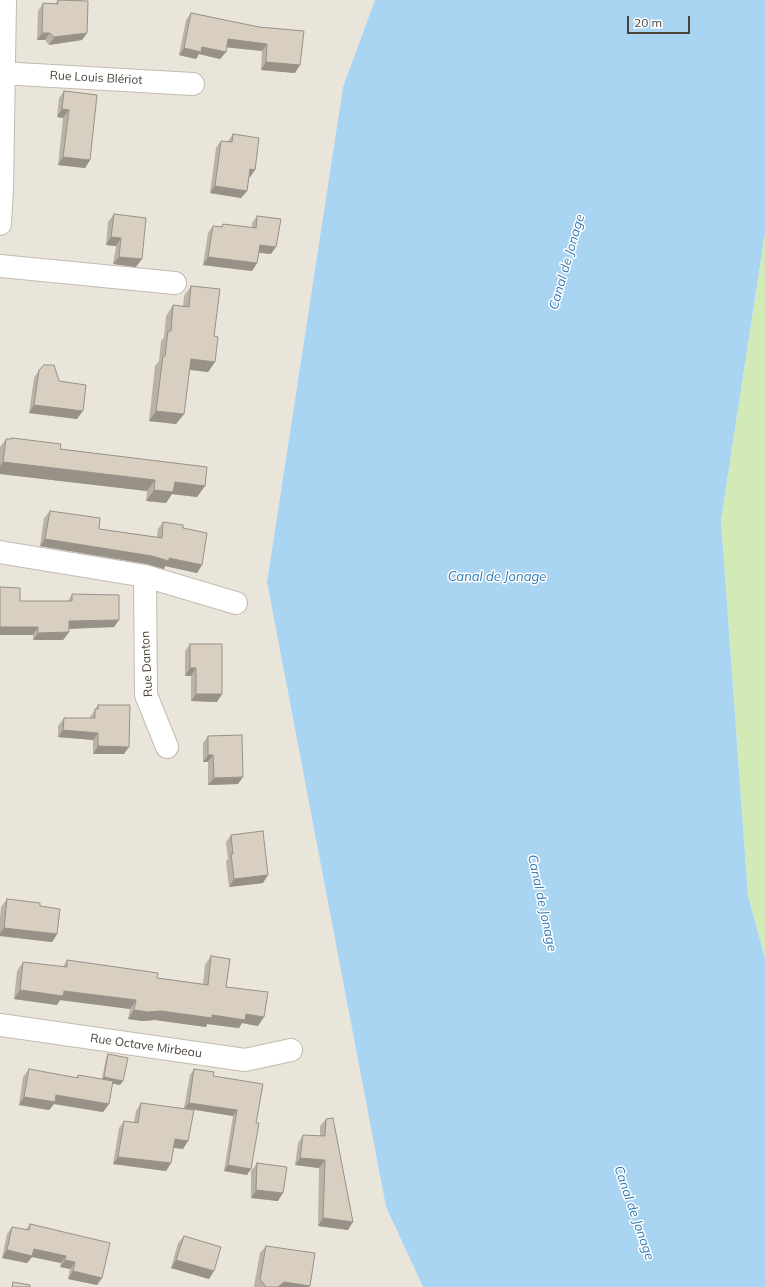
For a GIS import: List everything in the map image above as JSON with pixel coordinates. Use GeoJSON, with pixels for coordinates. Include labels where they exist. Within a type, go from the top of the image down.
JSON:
{"type":"FeatureCollection","features":[{"type":"Feature","properties":{"kind":"street"},"geometry":{"type":"LineString","coordinates":[[0,224],[2,73],[5,0]]}},
{"type":"Feature","properties":{"kind":"street","name":"Rue Louis Blériot"},"geometry":{"type":"LineString","coordinates":[[2,73],[193,84]]}},
{"type":"Feature","properties":{"kind":"street"},"geometry":{"type":"LineString","coordinates":[[0,266],[175,283]]}},
{"type":"Feature","properties":{"kind":"street"},"geometry":{"type":"LineString","coordinates":[[0,552],[145,576],[236,604]]}},
{"type":"Feature","properties":{"kind":"street","name":"Rue Danton"},"geometry":{"type":"LineString","coordinates":[[145,576],[146,695],[167,748]]}},
{"type":"Feature","properties":{"kind":"street","name":"Rue Octave Mirbeau"},"geometry":{"type":"LineString","coordinates":[[0,1025],[245,1060],[291,1050]]}},
{"type":"Feature","properties":{"kind":"shaded area"},"geometry":{"type":"Polygon","coordinates":[[[0,0],[375,0],[343,87],[267,582],[386,1207],[423,1287],[0,1287],[0,0]]]}},
{"type":"Feature","properties":{"kind":"green space"},"geometry":{"type":"Polygon","coordinates":[[[765,233],[765,958],[748,896],[721,520],[765,233]]]}},
{"type":"Feature","properties":{"kind":"water","name":"Canal de Jonage"},"geometry":{"type":"Polygon","coordinates":[[[375,0],[765,0],[765,233],[721,520],[748,896],[765,958],[765,1287],[423,1287],[386,1207],[267,582],[343,87],[375,0]]]}},
{"type":"Feature","properties":{"kind":"building"},"geometry":{"type":"Polygon","coordinates":[[[58,0],[88,1],[87,33],[54,37],[50,33],[42,33],[43,3],[58,4],[58,0]]]}},
{"type":"Feature","properties":{"kind":"building"},"geometry":{"type":"Polygon","coordinates":[[[191,13],[259,27],[304,31],[300,65],[266,62],[267,44],[228,39],[226,52],[202,47],[201,52],[184,48],[191,13]]]}},
{"type":"Feature","properties":{"kind":"building"},"geometry":{"type":"Polygon","coordinates":[[[64,91],[97,95],[90,160],[63,157],[69,110],[62,109],[64,91]]]}},
{"type":"Feature","properties":{"kind":"building"},"geometry":{"type":"Polygon","coordinates":[[[233,134],[259,138],[255,170],[250,169],[247,191],[215,186],[221,141],[232,142],[233,134]]]}},
{"type":"Feature","properties":{"kind":"building"},"geometry":{"type":"Polygon","coordinates":[[[114,214],[146,218],[142,259],[119,257],[121,238],[111,237],[114,214]]]}},
{"type":"Feature","properties":{"kind":"building"},"geometry":{"type":"Polygon","coordinates":[[[257,216],[281,219],[276,247],[260,245],[257,263],[208,257],[213,226],[222,227],[223,224],[256,228],[257,216]]]}},
{"type":"Feature","properties":{"kind":"building"},"geometry":{"type":"Polygon","coordinates":[[[191,286],[220,289],[214,336],[218,337],[215,362],[191,359],[184,414],[156,411],[163,356],[165,356],[168,331],[171,331],[173,305],[189,307],[191,286]]]}},
{"type":"Feature","properties":{"kind":"building"},"geometry":{"type":"Polygon","coordinates":[[[44,365],[54,365],[59,381],[86,385],[83,411],[34,405],[39,370],[44,365]]]}},
{"type":"Feature","properties":{"kind":"building"},"geometry":{"type":"Polygon","coordinates":[[[12,438],[61,444],[60,449],[207,467],[205,486],[175,482],[173,492],[154,490],[155,480],[3,462],[6,439],[12,438]]]}},
{"type":"Feature","properties":{"kind":"building"},"geometry":{"type":"Polygon","coordinates":[[[50,511],[100,518],[99,529],[162,538],[163,522],[183,525],[183,528],[207,533],[202,565],[169,558],[169,561],[152,556],[45,539],[50,511]]]}},
{"type":"Feature","properties":{"kind":"building"},"geometry":{"type":"Polygon","coordinates":[[[0,587],[20,588],[20,601],[72,601],[72,594],[119,595],[119,620],[69,621],[69,632],[38,633],[38,627],[0,627],[0,587]]]}},
{"type":"Feature","properties":{"kind":"building"},"geometry":{"type":"Polygon","coordinates":[[[190,644],[222,644],[222,694],[196,694],[196,668],[190,668],[190,644]]]}},
{"type":"Feature","properties":{"kind":"building"},"geometry":{"type":"Polygon","coordinates":[[[98,705],[130,705],[129,747],[98,746],[98,733],[63,730],[64,718],[95,718],[95,709],[98,709],[98,705]]]}},
{"type":"Feature","properties":{"kind":"building"},"geometry":{"type":"Polygon","coordinates":[[[242,735],[243,777],[214,778],[213,755],[208,755],[208,736],[242,735]]]}},
{"type":"Feature","properties":{"kind":"building"},"geometry":{"type":"Polygon","coordinates":[[[263,831],[268,875],[234,879],[231,854],[233,854],[231,835],[263,831]]]}},
{"type":"Feature","properties":{"kind":"building"},"geometry":{"type":"Polygon","coordinates":[[[7,899],[40,903],[40,906],[60,909],[57,934],[4,928],[7,899]]]}},
{"type":"Feature","properties":{"kind":"building"},"geometry":{"type":"Polygon","coordinates":[[[211,956],[230,959],[226,987],[268,992],[264,1017],[246,1014],[245,1020],[212,1015],[212,1018],[161,1011],[148,1012],[134,1010],[136,1000],[64,991],[63,996],[20,990],[23,962],[67,967],[67,960],[158,973],[157,978],[208,985],[211,956]]]}},
{"type":"Feature","properties":{"kind":"building"},"geometry":{"type":"Polygon","coordinates":[[[108,1054],[128,1058],[123,1081],[104,1077],[108,1054]]]}},
{"type":"Feature","properties":{"kind":"building"},"geometry":{"type":"Polygon","coordinates":[[[29,1069],[78,1078],[78,1075],[113,1081],[109,1104],[56,1095],[55,1102],[24,1097],[29,1069]]]}},
{"type":"Feature","properties":{"kind":"building"},"geometry":{"type":"Polygon","coordinates":[[[194,1069],[214,1072],[213,1076],[263,1084],[256,1123],[259,1123],[251,1169],[228,1165],[237,1110],[189,1103],[194,1069]]]}},
{"type":"Feature","properties":{"kind":"building"},"geometry":{"type":"Polygon","coordinates":[[[141,1103],[194,1110],[188,1141],[175,1139],[171,1163],[118,1157],[124,1121],[138,1123],[141,1103]]]}},
{"type":"Feature","properties":{"kind":"building"},"geometry":{"type":"Polygon","coordinates":[[[333,1118],[353,1222],[323,1218],[325,1160],[300,1158],[303,1135],[325,1136],[326,1119],[333,1118]]]}},
{"type":"Feature","properties":{"kind":"building"},"geometry":{"type":"Polygon","coordinates":[[[257,1163],[287,1167],[283,1193],[256,1190],[257,1163]]]}},
{"type":"Feature","properties":{"kind":"building"},"geometry":{"type":"Polygon","coordinates":[[[30,1224],[110,1243],[102,1278],[73,1271],[75,1262],[65,1260],[66,1256],[34,1249],[32,1256],[7,1250],[12,1227],[29,1230],[30,1224]]]}},
{"type":"Feature","properties":{"kind":"building"},"geometry":{"type":"Polygon","coordinates":[[[184,1236],[221,1247],[214,1271],[176,1260],[184,1236]]]}},
{"type":"Feature","properties":{"kind":"building"},"geometry":{"type":"Polygon","coordinates":[[[266,1246],[315,1253],[310,1286],[284,1282],[278,1287],[266,1287],[260,1279],[266,1246]]]}},
{"type":"Feature","properties":{"kind":"building"},"geometry":{"type":"Polygon","coordinates":[[[13,1282],[30,1285],[30,1287],[12,1287],[13,1282]]]}}]}
